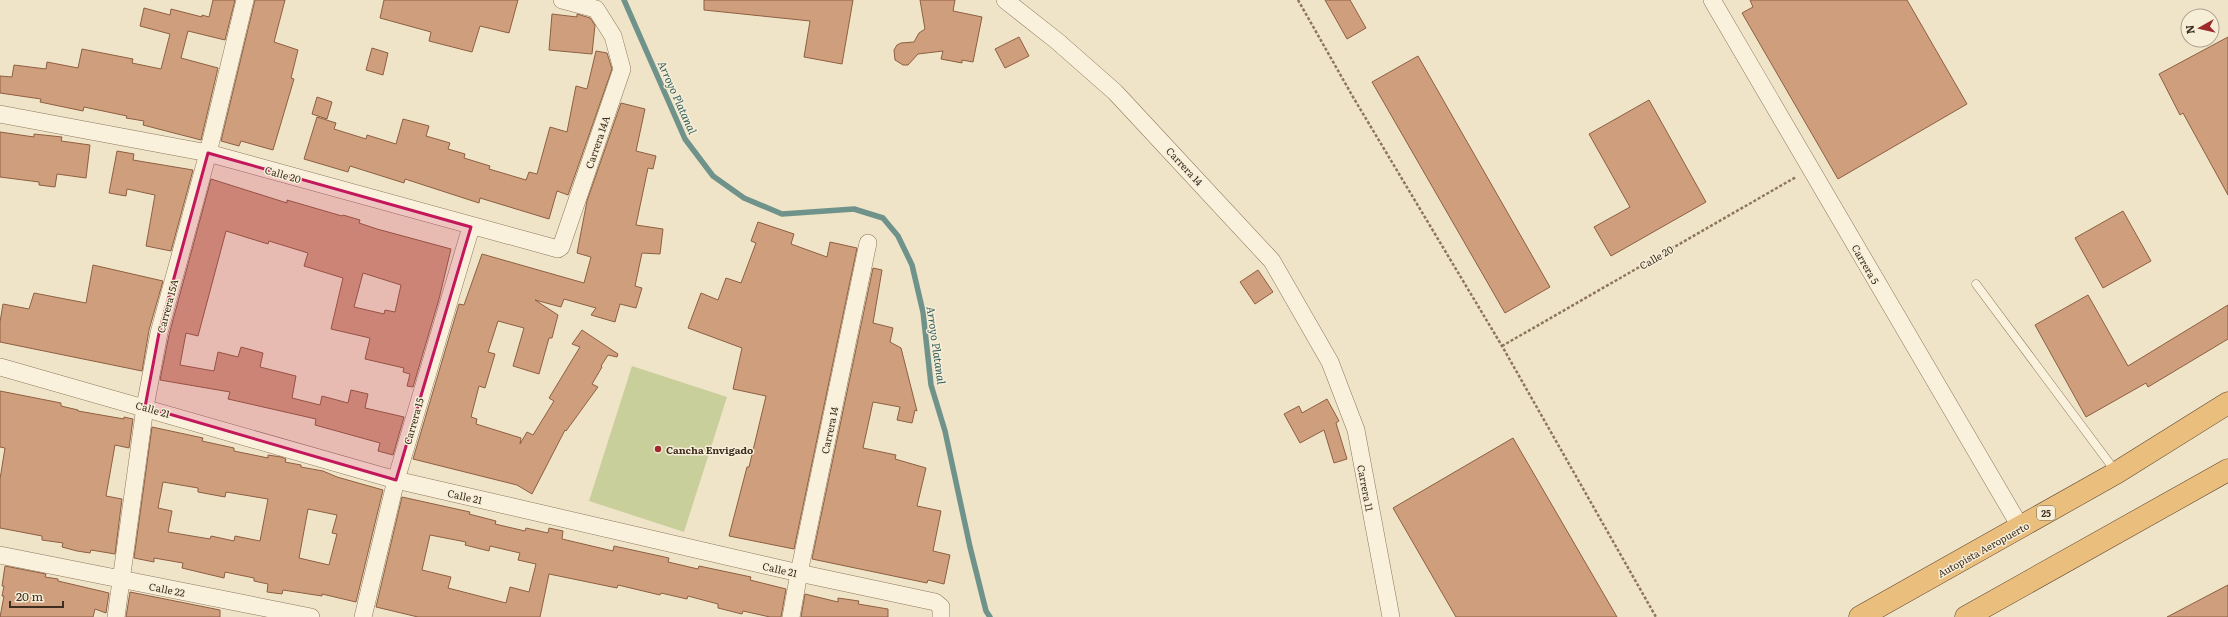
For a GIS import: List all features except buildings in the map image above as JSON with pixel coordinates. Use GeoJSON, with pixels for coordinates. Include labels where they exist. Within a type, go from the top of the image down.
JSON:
{"type":"FeatureCollection","features":[{"type":"Feature","properties":{"kind":"highway","name":"Autopista Aeropuerto"},"geometry":{"type":"LineString","coordinates":[[1860,617],[2021,528],[2116,473],[2228,403]]}},
{"type":"Feature","properties":{"kind":"highway"},"geometry":{"type":"LineString","coordinates":[[1966,617],[2228,470]]}},
{"type":"Feature","properties":{"kind":"street","name":"Carrera 15A"},"geometry":{"type":"LineString","coordinates":[[116,617],[145,407],[159,333],[208,152],[245,0]]}},
{"type":"Feature","properties":{"kind":"street","name":"Carrera 14A"},"geometry":{"type":"LineString","coordinates":[[561,247],[622,69],[613,36],[596,9],[562,0]]}},
{"type":"Feature","properties":{"kind":"street","name":"Carrera 14"},"geometry":{"type":"LineString","coordinates":[[1005,0],[1057,41],[1115,92],[1272,261],[1330,362]]}},
{"type":"Feature","properties":{"kind":"street","name":"Carrera 5"},"geometry":{"type":"LineString","coordinates":[[1712,0],[2021,528]]}},
{"type":"Feature","properties":{"kind":"street","name":"Calle 20"},"geometry":{"type":"LineString","coordinates":[[0,114],[208,152],[471,227],[558,249],[561,247]]}},
{"type":"Feature","properties":{"kind":"street","name":"Carrera 15"},"geometry":{"type":"LineString","coordinates":[[363,617],[396,480],[471,227]]}},
{"type":"Feature","properties":{"kind":"street","name":"Carrera 14"},"geometry":{"type":"LineString","coordinates":[[791,617],[868,243]]}},
{"type":"Feature","properties":{"kind":"street","name":"Carrera 11"},"geometry":{"type":"LineString","coordinates":[[1330,362],[1356,430],[1391,617]]}},
{"type":"Feature","properties":{"kind":"street","name":"Calle 21"},"geometry":{"type":"LineString","coordinates":[[0,367],[145,407],[396,480],[799,573],[938,610]]}},
{"type":"Feature","properties":{"kind":"street","name":"Calle 22"},"geometry":{"type":"LineString","coordinates":[[0,556],[312,617]]}},
{"type":"Feature","properties":{"kind":"lane"},"geometry":{"type":"LineString","coordinates":[[1976,284],[2116,473]]}},
{"type":"Feature","properties":{"kind":"path"},"geometry":{"type":"LineString","coordinates":[[1298,0],[1353,97],[1502,346],[1656,617]]}},
{"type":"Feature","properties":{"kind":"path","name":"Calle 20"},"geometry":{"type":"LineString","coordinates":[[1502,346],[1810,168]]}},
{"type":"Feature","properties":{"kind":"highlighted area"},"geometry":{"type":"Polygon","coordinates":[[[208,153],[471,227],[396,480],[145,407],[159,333],[208,153]]]}},
{"type":"Feature","properties":{"kind":"green space","name":"Cancha Envigado"},"geometry":{"type":"Polygon","coordinates":[[[632,366],[727,397],[684,532],[589,501],[632,366]]]}},
{"type":"Feature","properties":{"kind":"waterway","name":"Arroyo Platanal"},"geometry":{"type":"LineString","coordinates":[[624,0],[685,139],[713,176],[744,198],[782,214],[854,209],[883,218],[898,236],[912,265],[923,312],[931,385],[945,431],[970,547],[986,611],[990,617]]}},
{"type":"Feature","properties":{"kind":"place","name":"Cancha Envigado"},"geometry":{"type":"Point","coordinates":[658,449]}}]}
